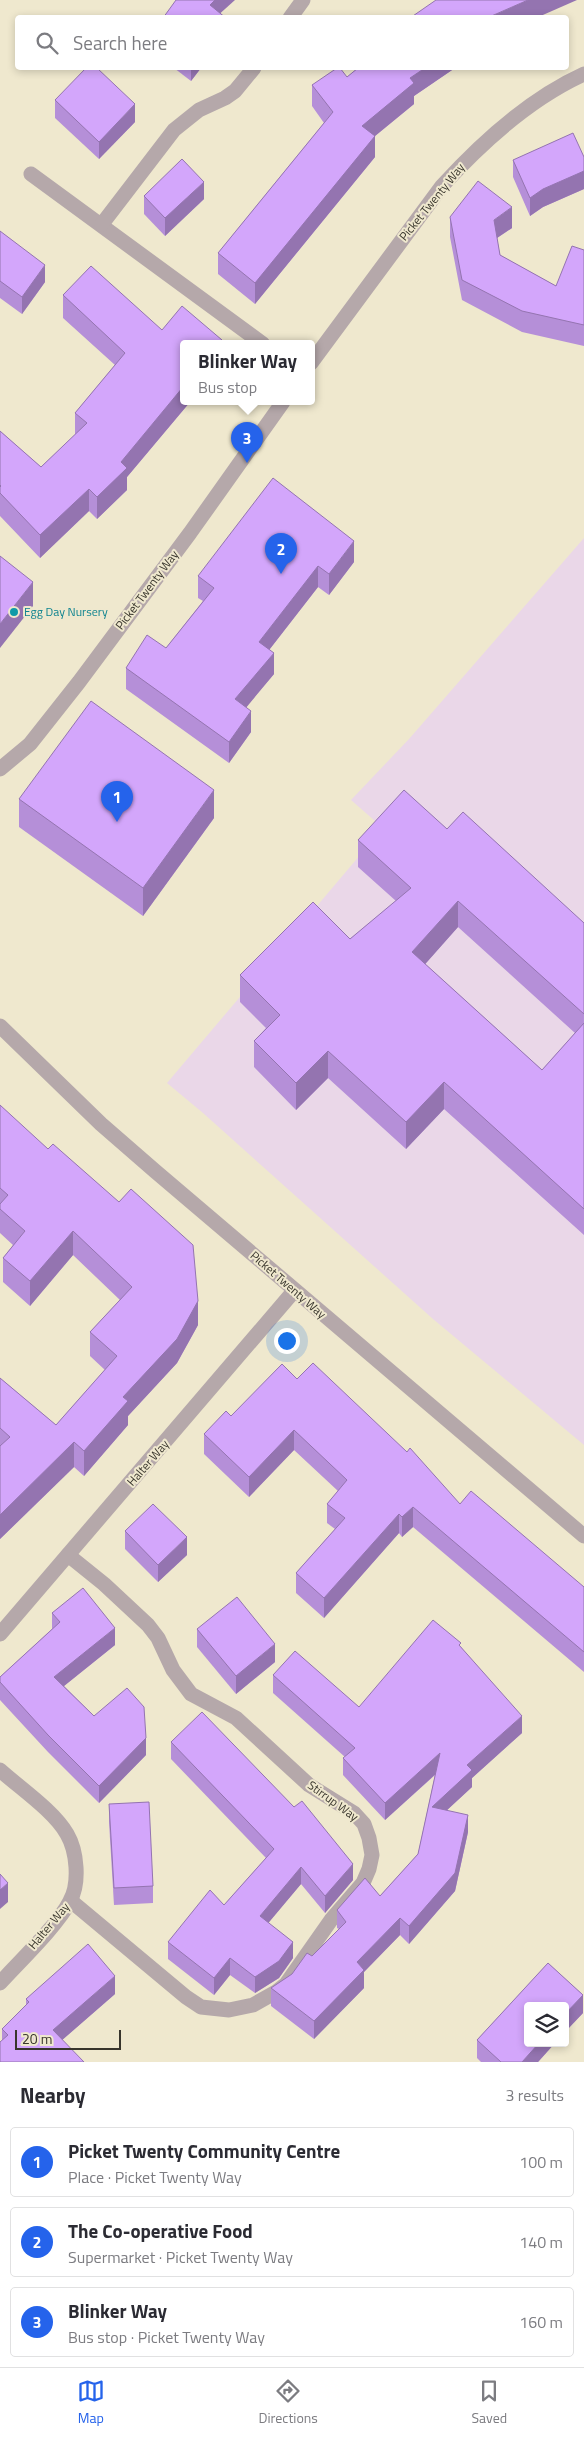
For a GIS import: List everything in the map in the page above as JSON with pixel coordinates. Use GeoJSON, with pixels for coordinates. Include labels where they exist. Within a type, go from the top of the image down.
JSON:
{"type":"FeatureCollection","features":[{"type":"Feature","properties":{"kind":"street"},"geometry":{"type":"LineString","coordinates":[[292,15],[303,0]]}},
{"type":"Feature","properties":{"kind":"street"},"geometry":{"type":"LineString","coordinates":[[102,224],[174,130],[199,110],[225,98],[235,91],[252,70]]}},
{"type":"Feature","properties":{"kind":"street","name":"Picket Twenty Way"},"geometry":{"type":"LineString","coordinates":[[315,358],[424,209],[464,162],[539,99],[584,74]]}},
{"type":"Feature","properties":{"kind":"street"},"geometry":{"type":"LineString","coordinates":[[31,174],[102,224],[257,340]]}},
{"type":"Feature","properties":{"kind":"street","name":"Picket Twenty Way"},"geometry":{"type":"LineString","coordinates":[[0,769],[30,744],[79,682],[190,533],[280,405]]}},
{"type":"Feature","properties":{"kind":"street","name":"Picket Twenty Way"},"geometry":{"type":"LineString","coordinates":[[0,1026],[101,1124],[294,1291],[584,1536]]}},
{"type":"Feature","properties":{"kind":"street","name":"Halter Way"},"geometry":{"type":"LineString","coordinates":[[0,1634],[294,1291]]}},
{"type":"Feature","properties":{"kind":"street","name":"Stirrup Way"},"geometry":{"type":"LineString","coordinates":[[68,1555],[104,1584],[148,1625],[158,1638],[173,1670],[191,1694],[236,1718],[310,1785],[354,1813],[364,1824],[372,1855],[363,1883],[331,1920],[286,1984],[264,2000],[235,2009],[213,2010],[201,2006],[186,1997],[71,1901]]}},
{"type":"Feature","properties":{"kind":"street","name":"Halter Way"},"geometry":{"type":"LineString","coordinates":[[0,1770],[42,1807],[67,1834],[72,1848],[76,1877],[71,1901],[0,1983]]}},
{"type":"Feature","properties":{"kind":"shaded area"},"geometry":{"type":"Polygon","coordinates":[[[584,538],[584,1445],[433,1319],[167,1083],[383,828],[351,800],[409,739],[584,538]]]}},
{"type":"Feature","properties":{"kind":"building"},"geometry":{"type":"Polygon","coordinates":[[[176,0],[215,0],[210,5],[222,15],[165,15],[176,0]]]}},
{"type":"Feature","properties":{"kind":"building"},"geometry":{"type":"Polygon","coordinates":[[[436,0],[528,0],[494,15],[414,15],[436,0]]]}},
{"type":"Feature","properties":{"kind":"building"},"geometry":{"type":"Polygon","coordinates":[[[84,70],[99,70],[135,104],[99,142],[55,100],[84,70]]]}},
{"type":"Feature","properties":{"kind":"building"},"geometry":{"type":"Polygon","coordinates":[[[334,70],[342,70],[347,77],[356,70],[422,70],[410,78],[414,83],[362,126],[375,136],[255,283],[218,253],[333,112],[312,85],[334,70]]]}},
{"type":"Feature","properties":{"kind":"building"},"geometry":{"type":"Polygon","coordinates":[[[573,133],[584,157],[584,171],[543,189],[530,198],[513,160],[573,133]]]}},
{"type":"Feature","properties":{"kind":"building"},"geometry":{"type":"Polygon","coordinates":[[[182,159],[204,182],[165,218],[144,196],[182,159]]]}},
{"type":"Feature","properties":{"kind":"building"},"geometry":{"type":"Polygon","coordinates":[[[478,181],[512,207],[494,220],[500,255],[556,286],[572,246],[584,250],[584,325],[522,311],[462,280],[450,217],[478,181]]]}},
{"type":"Feature","properties":{"kind":"building"},"geometry":{"type":"Polygon","coordinates":[[[0,231],[45,265],[22,297],[0,281],[0,231]]]}},
{"type":"Feature","properties":{"kind":"building"},"geometry":{"type":"Polygon","coordinates":[[[91,266],[162,330],[182,306],[222,340],[180,340],[180,391],[121,462],[127,468],[97,497],[89,489],[40,535],[0,493],[0,431],[41,467],[87,423],[75,413],[125,353],[63,295],[91,266]]]}},
{"type":"Feature","properties":{"kind":"building"},"geometry":{"type":"Polygon","coordinates":[[[273,478],[354,541],[329,574],[318,566],[259,642],[274,653],[235,699],[251,711],[229,742],[126,668],[147,635],[166,648],[214,588],[198,576],[273,478]]]}},
{"type":"Feature","properties":{"kind":"building"},"geometry":{"type":"Polygon","coordinates":[[[0,556],[33,582],[0,624],[0,556]]]}},
{"type":"Feature","properties":{"kind":"building"},"geometry":{"type":"Polygon","coordinates":[[[91,701],[214,790],[143,888],[19,799],[91,701]]]}},
{"type":"Feature","properties":{"kind":"building"},"geometry":{"type":"Polygon","coordinates":[[[404,790],[447,829],[463,812],[584,923],[584,1014],[458,901],[412,952],[542,1070],[584,1023],[584,1209],[444,1082],[406,1122],[328,1051],[296,1083],[254,1041],[280,1015],[240,975],[313,902],[350,939],[411,888],[358,840],[404,790]]]}},
{"type":"Feature","properties":{"kind":"building"},"geometry":{"type":"Polygon","coordinates":[[[0,1105],[48,1149],[53,1144],[119,1202],[131,1189],[193,1245],[198,1301],[177,1339],[123,1397],[128,1401],[84,1451],[74,1442],[0,1515],[0,1446],[10,1437],[0,1428],[0,1378],[56,1425],[117,1356],[90,1332],[132,1287],[73,1231],[30,1281],[3,1258],[25,1231],[0,1209],[0,1204],[8,1195],[0,1188],[0,1105]]]}},
{"type":"Feature","properties":{"kind":"building"},"geometry":{"type":"Polygon","coordinates":[[[313,1363],[407,1452],[410,1448],[460,1504],[471,1491],[584,1587],[584,1652],[413,1507],[402,1517],[399,1514],[324,1598],[296,1573],[345,1518],[327,1504],[347,1480],[294,1430],[249,1477],[204,1434],[226,1411],[231,1416],[282,1364],[297,1379],[313,1363]]]}},
{"type":"Feature","properties":{"kind":"building"},"geometry":{"type":"Polygon","coordinates":[[[153,1504],[187,1537],[158,1565],[125,1531],[153,1504]]]}},
{"type":"Feature","properties":{"kind":"building"},"geometry":{"type":"Polygon","coordinates":[[[83,1588],[115,1628],[54,1677],[94,1716],[127,1688],[144,1707],[146,1738],[99,1786],[48,1735],[0,1682],[0,1677],[60,1622],[52,1613],[83,1588]]]}},
{"type":"Feature","properties":{"kind":"building"},"geometry":{"type":"Polygon","coordinates":[[[237,1597],[275,1644],[236,1676],[197,1629],[237,1597]]]}},
{"type":"Feature","properties":{"kind":"building"},"geometry":{"type":"Polygon","coordinates":[[[433,1620],[461,1643],[459,1645],[522,1716],[467,1765],[472,1770],[432,1807],[468,1815],[455,1873],[409,1926],[400,1918],[357,1962],[364,1970],[314,2021],[271,1988],[292,1974],[307,1953],[312,1956],[346,1922],[337,1910],[365,1878],[380,1896],[418,1854],[440,1753],[385,1803],[343,1758],[355,1748],[273,1675],[295,1651],[359,1707],[433,1620]]]}},
{"type":"Feature","properties":{"kind":"building"},"geometry":{"type":"Polygon","coordinates":[[[202,1712],[294,1807],[302,1801],[353,1864],[325,1896],[301,1867],[260,1916],[293,1942],[279,1961],[255,1977],[230,1958],[214,1978],[168,1942],[210,1890],[224,1905],[274,1849],[171,1742],[202,1712]]]}},
{"type":"Feature","properties":{"kind":"building"},"geometry":{"type":"Polygon","coordinates":[[[149,1802],[153,1886],[114,1888],[109,1804],[149,1802]]]}},
{"type":"Feature","properties":{"kind":"building"},"geometry":{"type":"Polygon","coordinates":[[[0,1874],[8,1883],[0,1890],[0,1874]]]}},
{"type":"Feature","properties":{"kind":"building"},"geometry":{"type":"Polygon","coordinates":[[[88,1944],[115,1976],[53,2030],[84,2062],[0,2062],[0,2042],[8,2035],[2,2029],[29,2002],[26,1999],[88,1944]]]}},
{"type":"Feature","properties":{"kind":"building"},"geometry":{"type":"Polygon","coordinates":[[[548,1963],[583,1995],[569,2010],[569,2002],[524,2002],[524,2047],[535,2047],[522,2062],[501,2062],[477,2040],[548,1963]]]}},
{"type":"Feature","properties":{"kind":"place","name":"Blinker Way"},"geometry":{"type":"Point","coordinates":[247,463]}},
{"type":"Feature","properties":{"kind":"place","name":"The Co-operative Food"},"geometry":{"type":"Point","coordinates":[281,574]}},
{"type":"Feature","properties":{"kind":"place","name":"Egg Day Nursery"},"geometry":{"type":"Point","coordinates":[14,612]}},
{"type":"Feature","properties":{"kind":"place","name":"Picket Twenty Community Centre"},"geometry":{"type":"Point","coordinates":[117,822]}}]}
